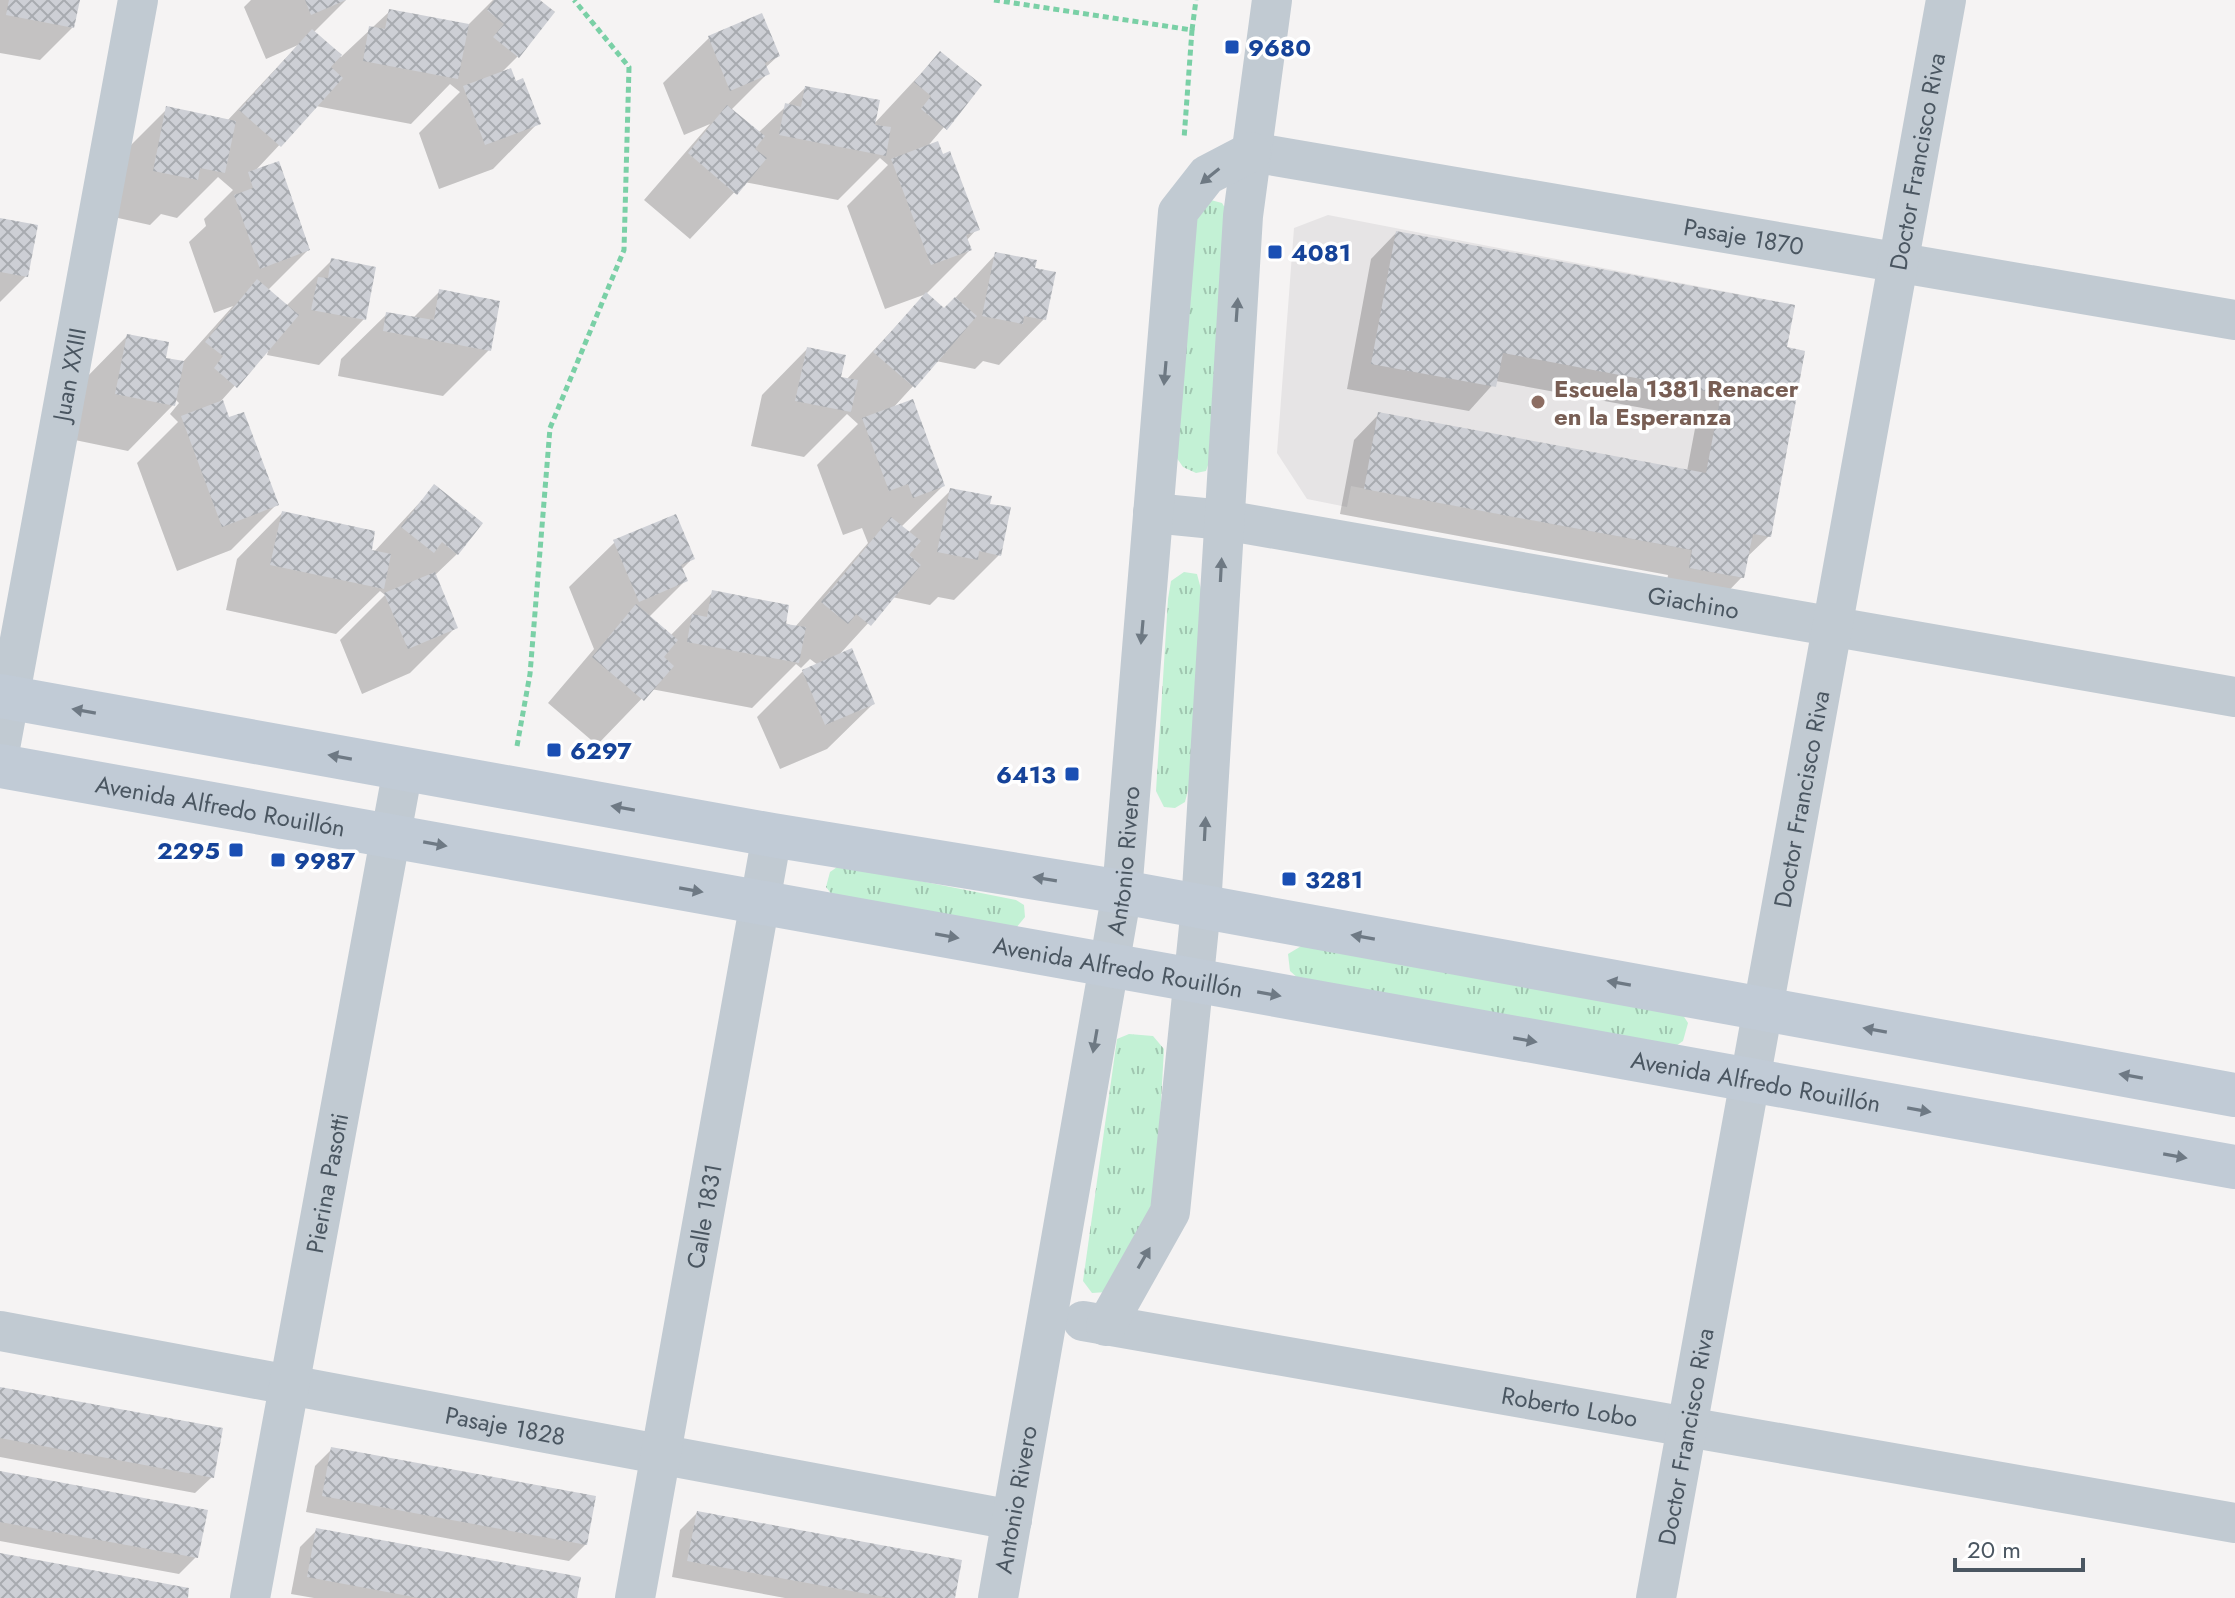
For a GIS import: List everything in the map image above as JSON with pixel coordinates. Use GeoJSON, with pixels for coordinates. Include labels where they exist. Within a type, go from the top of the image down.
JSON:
{"type":"FeatureCollection","features":[{"type":"Feature","properties":{"kind":"street","name":"Juan XXIII"},"geometry":{"type":"LineString","coordinates":[[0,748],[5,697],[138,0]]}},
{"type":"Feature","properties":{"kind":"street"},"geometry":{"type":"LineString","coordinates":[[1106,1326],[1170,1212],[1201,907],[1243,216],[1272,0]]}},
{"type":"Feature","properties":{"kind":"street","name":"Doctor Francisco Riva"},"geometry":{"type":"LineString","coordinates":[[1656,1598],[1946,0]]}},
{"type":"Feature","properties":{"kind":"street"},"geometry":{"type":"LineString","coordinates":[[1178,212],[1207,175],[1251,152]]}},
{"type":"Feature","properties":{"kind":"street","name":"Pasaje 1870"},"geometry":{"type":"LineString","coordinates":[[1251,152],[1898,265],[2235,320]]}},
{"type":"Feature","properties":{"kind":"street","name":"Antonio Rivero"},"geometry":{"type":"LineString","coordinates":[[998,1598],[1122,892],[1178,212]]}},
{"type":"Feature","properties":{"kind":"street","name":"Giachino"},"geometry":{"type":"LineString","coordinates":[[1153,513],[1224,520],[2235,697]]}},
{"type":"Feature","properties":{"kind":"street"},"geometry":{"type":"LineString","coordinates":[[5,697],[772,835],[1122,892],[2235,1095]]}},
{"type":"Feature","properties":{"kind":"street","name":"Avenida Alfredo Rouillón"},"geometry":{"type":"LineString","coordinates":[[0,766],[2235,1167]]}},
{"type":"Feature","properties":{"kind":"street","name":"Pierina Pasotti"},"geometry":{"type":"LineString","coordinates":[[250,1598],[403,769]]}},
{"type":"Feature","properties":{"kind":"street","name":"Calle 1831"},"geometry":{"type":"LineString","coordinates":[[635,1598],[772,835]]}},
{"type":"Feature","properties":{"kind":"street","name":"Roberto Lobo"},"geometry":{"type":"LineString","coordinates":[[1047,1314],[2235,1523]]}},
{"type":"Feature","properties":{"kind":"street","name":"Pasaje 1828"},"geometry":{"type":"LineString","coordinates":[[0,1331],[1012,1520]]}},
{"type":"Feature","properties":{"kind":"path"},"geometry":{"type":"LineString","coordinates":[[509,788],[530,674],[550,428],[624,250],[629,67],[574,0]]}},
{"type":"Feature","properties":{"kind":"path"},"geometry":{"type":"LineString","coordinates":[[994,0],[1192,30]]}},
{"type":"Feature","properties":{"kind":"path"},"geometry":{"type":"LineString","coordinates":[[1178,212],[1196,0]]}},
{"type":"Feature","properties":{"kind":"shaded area","name":"Escuela 1381 Renacer en la Esperanza"},"geometry":{"type":"Polygon","coordinates":[[[1328,215],[1795,305],[1787,347],[1805,351],[1771,537],[1753,534],[1744,578],[1689,568],[1691,550],[1351,486],[1347,507],[1307,499],[1277,453],[1294,228],[1328,215]]]}},
{"type":"Feature","properties":{"kind":"green space"},"geometry":{"type":"Polygon","coordinates":[[[1207,199],[1222,203],[1228,213],[1210,459],[1206,471],[1196,473],[1183,467],[1174,454],[1190,232],[1207,199]]]}},
{"type":"Feature","properties":{"kind":"green space"},"geometry":{"type":"Polygon","coordinates":[[[1184,572],[1197,574],[1202,593],[1193,771],[1185,802],[1175,808],[1164,807],[1156,791],[1168,599],[1171,581],[1184,572]]]}},
{"type":"Feature","properties":{"kind":"green space"},"geometry":{"type":"Polygon","coordinates":[[[840,865],[1016,900],[1024,905],[1025,917],[1016,928],[836,900],[826,887],[830,872],[840,865]]]}},
{"type":"Feature","properties":{"kind":"green space"},"geometry":{"type":"Polygon","coordinates":[[[1303,945],[1681,1012],[1688,1023],[1683,1041],[1670,1050],[1300,980],[1290,971],[1288,954],[1303,945]]]}},
{"type":"Feature","properties":{"kind":"green space"},"geometry":{"type":"Polygon","coordinates":[[[1129,1034],[1153,1036],[1164,1049],[1155,1208],[1107,1292],[1092,1293],[1083,1281],[1117,1039],[1129,1034]]]}},
{"type":"Feature","properties":{"kind":"building"},"geometry":{"type":"Polygon","coordinates":[[[9,0],[80,0],[74,28],[6,15],[9,0]]]}},
{"type":"Feature","properties":{"kind":"building"},"geometry":{"type":"Polygon","coordinates":[[[305,0],[346,0],[311,15],[305,0]]]}},
{"type":"Feature","properties":{"kind":"building"},"geometry":{"type":"Polygon","coordinates":[[[494,0],[540,0],[555,12],[519,58],[493,37],[504,24],[487,10],[494,0]]]}},
{"type":"Feature","properties":{"kind":"building"},"geometry":{"type":"Polygon","coordinates":[[[389,9],[469,24],[458,79],[363,61],[369,26],[385,29],[389,9]]]}},
{"type":"Feature","properties":{"kind":"building"},"geometry":{"type":"Polygon","coordinates":[[[762,13],[780,56],[765,63],[770,74],[730,91],[708,36],[762,13]]]}},
{"type":"Feature","properties":{"kind":"building"},"geometry":{"type":"Polygon","coordinates":[[[312,29],[342,55],[331,67],[343,78],[281,147],[239,110],[312,29]]]}},
{"type":"Feature","properties":{"kind":"building"},"geometry":{"type":"Polygon","coordinates":[[[940,51],[982,85],[947,130],[921,109],[931,96],[914,82],[940,51]]]}},
{"type":"Feature","properties":{"kind":"building"},"geometry":{"type":"Polygon","coordinates":[[[511,68],[516,81],[523,78],[541,124],[485,145],[463,86],[511,68]]]}},
{"type":"Feature","properties":{"kind":"building"},"geometry":{"type":"Polygon","coordinates":[[[805,86],[880,100],[875,125],[891,127],[886,156],[779,135],[785,103],[801,107],[805,86]]]}},
{"type":"Feature","properties":{"kind":"building"},"geometry":{"type":"Polygon","coordinates":[[[727,105],[765,136],[755,149],[767,158],[737,195],[688,153],[727,105]]]}},
{"type":"Feature","properties":{"kind":"building"},"geometry":{"type":"Polygon","coordinates":[[[166,106],[236,121],[225,173],[200,168],[198,180],[153,171],[166,106]]]}},
{"type":"Feature","properties":{"kind":"building"},"geometry":{"type":"Polygon","coordinates":[[[938,141],[943,154],[950,151],[980,230],[966,235],[972,250],[931,265],[891,159],[938,141]]]}},
{"type":"Feature","properties":{"kind":"building"},"geometry":{"type":"Polygon","coordinates":[[[279,161],[310,250],[260,269],[234,195],[253,188],[248,172],[279,161]]]}},
{"type":"Feature","properties":{"kind":"building"},"geometry":{"type":"Polygon","coordinates":[[[0,218],[38,225],[28,277],[0,272],[0,218]]]}},
{"type":"Feature","properties":{"kind":"building","name":"Escuela 1381 Renacer en la Esperanza"},"geometry":{"type":"Polygon","coordinates":[[[1396,231],[1795,305],[1787,347],[1805,351],[1771,537],[1753,534],[1744,578],[1689,568],[1692,550],[1364,489],[1378,412],[1706,473],[1721,394],[1503,353],[1496,387],[1371,364],[1396,231]]]}},
{"type":"Feature","properties":{"kind":"building"},"geometry":{"type":"Polygon","coordinates":[[[995,252],[1037,260],[1035,268],[1056,272],[1046,320],[1024,316],[1023,324],[982,316],[995,252]]]}},
{"type":"Feature","properties":{"kind":"building"},"geometry":{"type":"Polygon","coordinates":[[[331,258],[376,267],[366,320],[311,310],[318,277],[328,278],[331,258]]]}},
{"type":"Feature","properties":{"kind":"building"},"geometry":{"type":"Polygon","coordinates":[[[257,279],[299,315],[237,388],[214,368],[223,356],[205,342],[257,279]]]}},
{"type":"Feature","properties":{"kind":"building"},"geometry":{"type":"Polygon","coordinates":[[[439,289],[500,301],[491,351],[383,331],[386,312],[434,320],[439,289]]]}},
{"type":"Feature","properties":{"kind":"building"},"geometry":{"type":"Polygon","coordinates":[[[926,292],[944,308],[955,297],[977,316],[915,388],[873,352],[926,292]]]}},
{"type":"Feature","properties":{"kind":"building"},"geometry":{"type":"Polygon","coordinates":[[[127,334],[169,342],[166,358],[184,361],[175,406],[115,394],[127,334]]]}},
{"type":"Feature","properties":{"kind":"building"},"geometry":{"type":"Polygon","coordinates":[[[807,347],[846,355],[841,377],[858,380],[851,412],[795,401],[807,347]]]}},
{"type":"Feature","properties":{"kind":"building"},"geometry":{"type":"Polygon","coordinates":[[[913,399],[945,486],[913,498],[908,484],[889,491],[862,418],[913,399]]]}},
{"type":"Feature","properties":{"kind":"building"},"geometry":{"type":"Polygon","coordinates":[[[223,400],[229,417],[244,412],[279,505],[222,527],[181,416],[223,400]]]}},
{"type":"Feature","properties":{"kind":"building"},"geometry":{"type":"Polygon","coordinates":[[[434,484],[483,523],[458,555],[442,542],[434,553],[401,527],[434,484]]]}},
{"type":"Feature","properties":{"kind":"building"},"geometry":{"type":"Polygon","coordinates":[[[950,488],[992,496],[990,504],[1011,507],[1001,556],[979,551],[978,560],[937,552],[950,488]]]}},
{"type":"Feature","properties":{"kind":"building"},"geometry":{"type":"Polygon","coordinates":[[[282,511],[375,531],[372,550],[391,554],[384,589],[270,565],[282,511]]]}},
{"type":"Feature","properties":{"kind":"building"},"geometry":{"type":"Polygon","coordinates":[[[676,514],[695,559],[681,565],[688,581],[639,602],[613,540],[676,514]]]}},
{"type":"Feature","properties":{"kind":"building"},"geometry":{"type":"Polygon","coordinates":[[[891,517],[921,541],[909,555],[921,565],[871,626],[856,614],[848,624],[821,602],[891,517]]]}},
{"type":"Feature","properties":{"kind":"building"},"geometry":{"type":"Polygon","coordinates":[[[435,572],[458,628],[408,649],[384,593],[435,572]]]}},
{"type":"Feature","properties":{"kind":"building"},"geometry":{"type":"Polygon","coordinates":[[[712,590],[789,605],[786,624],[806,627],[799,663],[687,642],[692,614],[707,617],[712,590]]]}},
{"type":"Feature","properties":{"kind":"building"},"geometry":{"type":"Polygon","coordinates":[[[636,604],[678,640],[664,657],[674,666],[644,701],[592,657],[636,604]]]}},
{"type":"Feature","properties":{"kind":"building"},"geometry":{"type":"Polygon","coordinates":[[[852,648],[875,704],[825,725],[802,670],[852,648]]]}},
{"type":"Feature","properties":{"kind":"building"},"geometry":{"type":"Polygon","coordinates":[[[0,1387],[223,1428],[214,1478],[0,1438],[0,1387]]]}},
{"type":"Feature","properties":{"kind":"building"},"geometry":{"type":"Polygon","coordinates":[[[331,1447],[596,1496],[587,1545],[322,1496],[331,1447]]]}},
{"type":"Feature","properties":{"kind":"building"},"geometry":{"type":"Polygon","coordinates":[[[0,1471],[208,1510],[198,1558],[0,1522],[0,1471]]]}},
{"type":"Feature","properties":{"kind":"building"},"geometry":{"type":"Polygon","coordinates":[[[697,1511],[962,1560],[955,1598],[890,1598],[687,1561],[697,1511]]]}},
{"type":"Feature","properties":{"kind":"building"},"geometry":{"type":"Polygon","coordinates":[[[316,1528],[581,1577],[577,1598],[419,1598],[307,1577],[316,1528]]]}},
{"type":"Feature","properties":{"kind":"building"},"geometry":{"type":"Polygon","coordinates":[[[0,1553],[189,1588],[188,1598],[0,1598],[0,1553]]]}},
{"type":"Feature","properties":{"kind":"place","name":"9680"},"geometry":{"type":"Point","coordinates":[1232,47]}},
{"type":"Feature","properties":{"kind":"place","name":"4081"},"geometry":{"type":"Point","coordinates":[1275,252]}},
{"type":"Feature","properties":{"kind":"place","name":"Escuela 1381 Renacer en la Esperanza"},"geometry":{"type":"Point","coordinates":[1538,402]}},
{"type":"Feature","properties":{"kind":"place","name":"6297"},"geometry":{"type":"Point","coordinates":[554,750]}},
{"type":"Feature","properties":{"kind":"place","name":"6413"},"geometry":{"type":"Point","coordinates":[1072,774]}},
{"type":"Feature","properties":{"kind":"place","name":"2295"},"geometry":{"type":"Point","coordinates":[236,850]}},
{"type":"Feature","properties":{"kind":"place","name":"9987"},"geometry":{"type":"Point","coordinates":[278,860]}},
{"type":"Feature","properties":{"kind":"place","name":"3281"},"geometry":{"type":"Point","coordinates":[1289,879]}}]}
